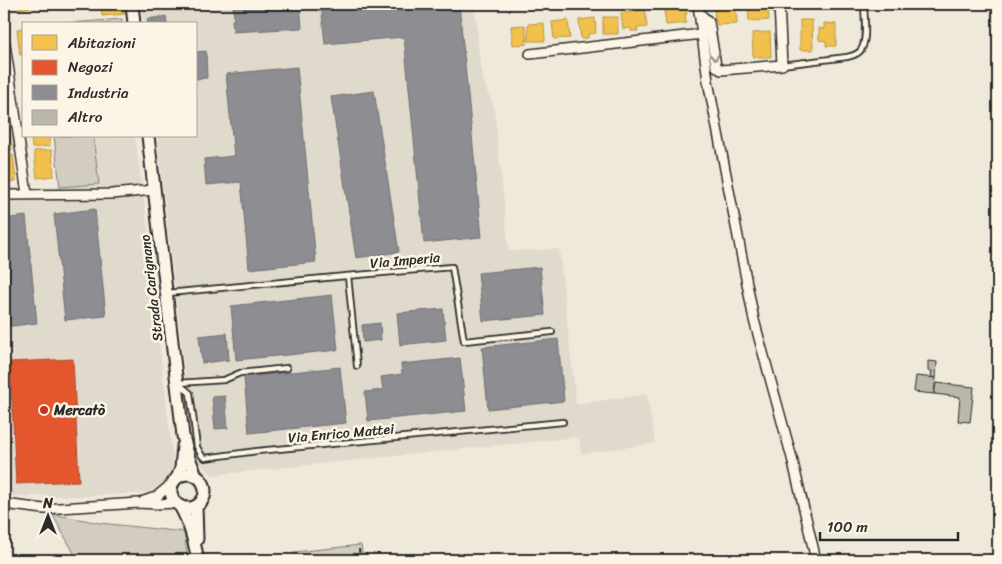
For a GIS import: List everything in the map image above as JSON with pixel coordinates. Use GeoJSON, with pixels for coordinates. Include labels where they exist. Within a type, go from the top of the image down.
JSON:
{"type":"FeatureCollection","features":[{"type":"Feature","properties":{"kind":"street"},"geometry":{"type":"LineString","coordinates":[[132,4],[134,22]]}},
{"type":"Feature","properties":{"kind":"street"},"geometry":{"type":"LineString","coordinates":[[698,8],[709,22],[716,66],[721,70],[782,65],[779,4]]}},
{"type":"Feature","properties":{"kind":"street"},"geometry":{"type":"LineString","coordinates":[[698,8],[708,81],[754,320],[792,458],[816,560]]}},
{"type":"Feature","properties":{"kind":"street"},"geometry":{"type":"LineString","coordinates":[[530,54],[702,34]]}},
{"type":"Feature","properties":{"kind":"street"},"geometry":{"type":"LineString","coordinates":[[6,44],[27,194]]}},
{"type":"Feature","properties":{"kind":"street","name":"Strada Carignano"},"geometry":{"type":"LineString","coordinates":[[148,138],[183,436],[196,475]]}},
{"type":"Feature","properties":{"kind":"street"},"geometry":{"type":"LineString","coordinates":[[4,195],[112,194],[154,190]]}},
{"type":"Feature","properties":{"kind":"street","name":"Strada Carignano"},"geometry":{"type":"LineString","coordinates":[[175,480],[180,469],[183,436]]}},
{"type":"Feature","properties":{"kind":"street"},"geometry":{"type":"LineString","coordinates":[[4,504],[44,509],[139,503],[178,504],[189,508],[196,506],[203,500],[206,492],[204,484],[196,475],[183,474],[156,497],[139,503]]}},
{"type":"Feature","properties":{"kind":"street"},"geometry":{"type":"LineString","coordinates":[[175,480],[171,489],[172,496],[185,515],[198,560]]}},
{"type":"Feature","properties":{"kind":"street"},"geometry":{"type":"LineString","coordinates":[[196,506],[198,560]]}},
{"type":"Feature","properties":{"kind":"lane"},"geometry":{"type":"LineString","coordinates":[[782,65],[847,57],[857,54],[861,50],[864,40],[864,4]]}},
{"type":"Feature","properties":{"kind":"lane","name":"Via Imperia"},"geometry":{"type":"LineString","coordinates":[[167,294],[452,267],[464,340],[552,332]]}},
{"type":"Feature","properties":{"kind":"lane"},"geometry":{"type":"LineString","coordinates":[[348,276],[357,366]]}},
{"type":"Feature","properties":{"kind":"lane"},"geometry":{"type":"LineString","coordinates":[[178,383],[224,380],[240,373],[287,368]]}},
{"type":"Feature","properties":{"kind":"lane","name":"Via Enrico Mattei"},"geometry":{"type":"LineString","coordinates":[[178,383],[190,393],[197,447],[205,458],[257,451],[563,422]]}},
{"type":"Feature","properties":{"kind":"path"},"geometry":{"type":"LineString","coordinates":[[358,550],[360,560]]}},
{"type":"Feature","properties":{"kind":"shaded area"},"geometry":{"type":"Polygon","coordinates":[[[141,4],[475,4],[480,66],[486,89],[494,107],[509,251],[559,249],[576,404],[647,394],[655,443],[581,454],[579,437],[213,475],[198,463],[194,454],[157,138],[198,138],[198,22],[143,22],[141,4]]]}},
{"type":"Feature","properties":{"kind":"shaded area"},"geometry":{"type":"Polygon","coordinates":[[[122,19],[122,22],[82,22],[122,19]]]}},
{"type":"Feature","properties":{"kind":"shaded area"},"geometry":{"type":"Polygon","coordinates":[[[54,138],[93,138],[99,184],[60,187],[54,138]]]}},
{"type":"Feature","properties":{"kind":"shaded area"},"geometry":{"type":"Polygon","coordinates":[[[93,138],[135,138],[163,339],[159,340],[174,469],[167,480],[148,493],[87,496],[6,496],[4,425],[4,188],[98,184],[93,138]]]}},
{"type":"Feature","properties":{"kind":"shaded area"},"geometry":{"type":"Polygon","coordinates":[[[52,514],[100,523],[184,532],[188,560],[78,560],[52,514]]]}},
{"type":"Feature","properties":{"kind":"shaded area"},"geometry":{"type":"Polygon","coordinates":[[[361,545],[363,560],[294,560],[294,552],[361,545]]]}},
{"type":"Feature","properties":{"kind":"building: Abitazioni"},"geometry":{"type":"Polygon","coordinates":[[[18,4],[35,4],[36,6],[19,9],[18,4]]]}},
{"type":"Feature","properties":{"kind":"building: Abitazioni"},"geometry":{"type":"Polygon","coordinates":[[[101,4],[123,4],[125,14],[102,16],[101,4]]]}},
{"type":"Feature","properties":{"kind":"building: Abitazioni"},"geometry":{"type":"Polygon","coordinates":[[[714,4],[736,4],[737,24],[717,25],[714,4]]]}},
{"type":"Feature","properties":{"kind":"building: Abitazioni"},"geometry":{"type":"Polygon","coordinates":[[[768,4],[769,20],[749,21],[748,5],[768,4]]]}},
{"type":"Feature","properties":{"kind":"building: Abitazioni"},"geometry":{"type":"Polygon","coordinates":[[[686,6],[686,23],[666,25],[664,9],[686,6]]]}},
{"type":"Feature","properties":{"kind":"building: Abitazioni"},"geometry":{"type":"Polygon","coordinates":[[[645,10],[647,27],[637,28],[638,31],[631,31],[631,28],[623,29],[621,13],[645,10]]]}},
{"type":"Feature","properties":{"kind":"building: Abitazioni"},"geometry":{"type":"Polygon","coordinates":[[[603,17],[618,17],[618,34],[603,34],[603,17]]]}},
{"type":"Feature","properties":{"kind":"building: Abitazioni"},"geometry":{"type":"Polygon","coordinates":[[[595,18],[596,33],[588,34],[588,38],[581,39],[579,20],[595,18]]]}},
{"type":"Feature","properties":{"kind":"building: Abitazioni"},"geometry":{"type":"Polygon","coordinates":[[[568,20],[570,38],[554,39],[552,22],[568,20]]]}},
{"type":"Feature","properties":{"kind":"building: Abitazioni"},"geometry":{"type":"Polygon","coordinates":[[[800,20],[812,20],[813,50],[800,50],[800,20]]]}},
{"type":"Feature","properties":{"kind":"building: Abitazioni"},"geometry":{"type":"Polygon","coordinates":[[[544,23],[545,41],[528,41],[528,24],[544,23]]]}},
{"type":"Feature","properties":{"kind":"building: Abitazioni"},"geometry":{"type":"Polygon","coordinates":[[[824,23],[836,24],[836,46],[826,46],[826,41],[819,40],[819,28],[824,29],[824,23]]]}},
{"type":"Feature","properties":{"kind":"building: Abitazioni"},"geometry":{"type":"Polygon","coordinates":[[[525,25],[527,44],[513,45],[511,26],[525,25]]]}},
{"type":"Feature","properties":{"kind":"building: Abitazioni"},"geometry":{"type":"Polygon","coordinates":[[[22,28],[22,55],[20,55],[17,29],[22,28]]]}},
{"type":"Feature","properties":{"kind":"building: Abitazioni"},"geometry":{"type":"Polygon","coordinates":[[[770,32],[771,57],[753,57],[752,33],[770,32]]]}},
{"type":"Feature","properties":{"kind":"building: Abitazioni"},"geometry":{"type":"Polygon","coordinates":[[[7,94],[10,121],[4,122],[4,95],[7,94]]]}},
{"type":"Feature","properties":{"kind":"building: Abitazioni"},"geometry":{"type":"Polygon","coordinates":[[[9,123],[12,150],[4,150],[4,124],[9,123]]]}},
{"type":"Feature","properties":{"kind":"building: Abitazioni"},"geometry":{"type":"Polygon","coordinates":[[[31,138],[49,138],[50,146],[32,148],[31,138]]]}},
{"type":"Feature","properties":{"kind":"building: Abitazioni"},"geometry":{"type":"Polygon","coordinates":[[[52,150],[54,176],[37,178],[34,151],[52,150]]]}},
{"type":"Feature","properties":{"kind":"building: Abitazioni"},"geometry":{"type":"Polygon","coordinates":[[[13,155],[16,181],[4,182],[4,156],[13,155]]]}},
{"type":"Feature","properties":{"kind":"building: Negozi"},"geometry":{"type":"Polygon","coordinates":[[[73,359],[79,481],[16,484],[10,362],[73,359]]]}},
{"type":"Feature","properties":{"kind":"building: Industria"},"geometry":{"type":"Polygon","coordinates":[[[237,4],[300,4],[302,28],[233,32],[233,7],[238,7],[237,4]]]}},
{"type":"Feature","properties":{"kind":"building: Industria"},"geometry":{"type":"Polygon","coordinates":[[[321,4],[459,4],[482,237],[424,243],[404,37],[325,44],[321,4]]]}},
{"type":"Feature","properties":{"kind":"building: Industria"},"geometry":{"type":"Polygon","coordinates":[[[166,16],[167,22],[148,22],[147,19],[166,16]]]}},
{"type":"Feature","properties":{"kind":"building: Industria"},"geometry":{"type":"Polygon","coordinates":[[[206,51],[207,78],[198,79],[198,52],[206,51]]]}},
{"type":"Feature","properties":{"kind":"building: Industria"},"geometry":{"type":"Polygon","coordinates":[[[297,67],[316,262],[249,269],[241,182],[206,185],[204,159],[234,156],[226,74],[297,67]]]}},
{"type":"Feature","properties":{"kind":"building: Industria"},"geometry":{"type":"Polygon","coordinates":[[[374,91],[399,252],[356,258],[331,97],[374,91]]]}},
{"type":"Feature","properties":{"kind":"building: Industria"},"geometry":{"type":"Polygon","coordinates":[[[95,209],[106,316],[65,320],[54,214],[95,209]]]}},
{"type":"Feature","properties":{"kind":"building: Industria"},"geometry":{"type":"Polygon","coordinates":[[[26,216],[37,323],[4,327],[4,219],[26,216]]]}},
{"type":"Feature","properties":{"kind":"building: Industria"},"geometry":{"type":"Polygon","coordinates":[[[540,267],[545,315],[483,321],[478,273],[540,267]]]}},
{"type":"Feature","properties":{"kind":"building: Industria"},"geometry":{"type":"Polygon","coordinates":[[[332,295],[338,350],[236,360],[231,306],[332,295]]]}},
{"type":"Feature","properties":{"kind":"building: Industria"},"geometry":{"type":"Polygon","coordinates":[[[443,309],[446,340],[400,345],[397,313],[443,309]]]}},
{"type":"Feature","properties":{"kind":"building: Industria"},"geometry":{"type":"Polygon","coordinates":[[[380,323],[381,340],[363,342],[362,325],[380,323]]]}},
{"type":"Feature","properties":{"kind":"building: Industria"},"geometry":{"type":"Polygon","coordinates":[[[227,333],[229,360],[202,363],[199,336],[227,333]]]}},
{"type":"Feature","properties":{"kind":"building: Industria"},"geometry":{"type":"Polygon","coordinates":[[[558,339],[564,401],[488,409],[482,347],[558,339]]]}},
{"type":"Feature","properties":{"kind":"building: Industria"},"geometry":{"type":"Polygon","coordinates":[[[460,358],[466,411],[368,421],[365,392],[383,390],[381,377],[402,374],[401,364],[460,358]]]}},
{"type":"Feature","properties":{"kind":"building: Industria"},"geometry":{"type":"Polygon","coordinates":[[[340,367],[346,423],[249,433],[244,377],[340,367]]]}},
{"type":"Feature","properties":{"kind":"building: Industria"},"geometry":{"type":"Polygon","coordinates":[[[225,396],[228,428],[215,429],[212,397],[225,396]]]}},
{"type":"Feature","properties":{"kind":"building: Altro"},"geometry":{"type":"Polygon","coordinates":[[[928,361],[937,362],[936,378],[931,377],[932,371],[928,371],[928,361]]]}},
{"type":"Feature","properties":{"kind":"building: Altro"},"geometry":{"type":"Polygon","coordinates":[[[916,376],[936,378],[934,394],[914,392],[916,376]]]}},
{"type":"Feature","properties":{"kind":"building: Altro"},"geometry":{"type":"Polygon","coordinates":[[[936,383],[974,387],[970,422],[958,421],[960,397],[934,394],[936,383]]]}},
{"type":"Feature","properties":{"kind":"place","name":"Mercatò"},"geometry":{"type":"Point","coordinates":[44,410]}}]}
